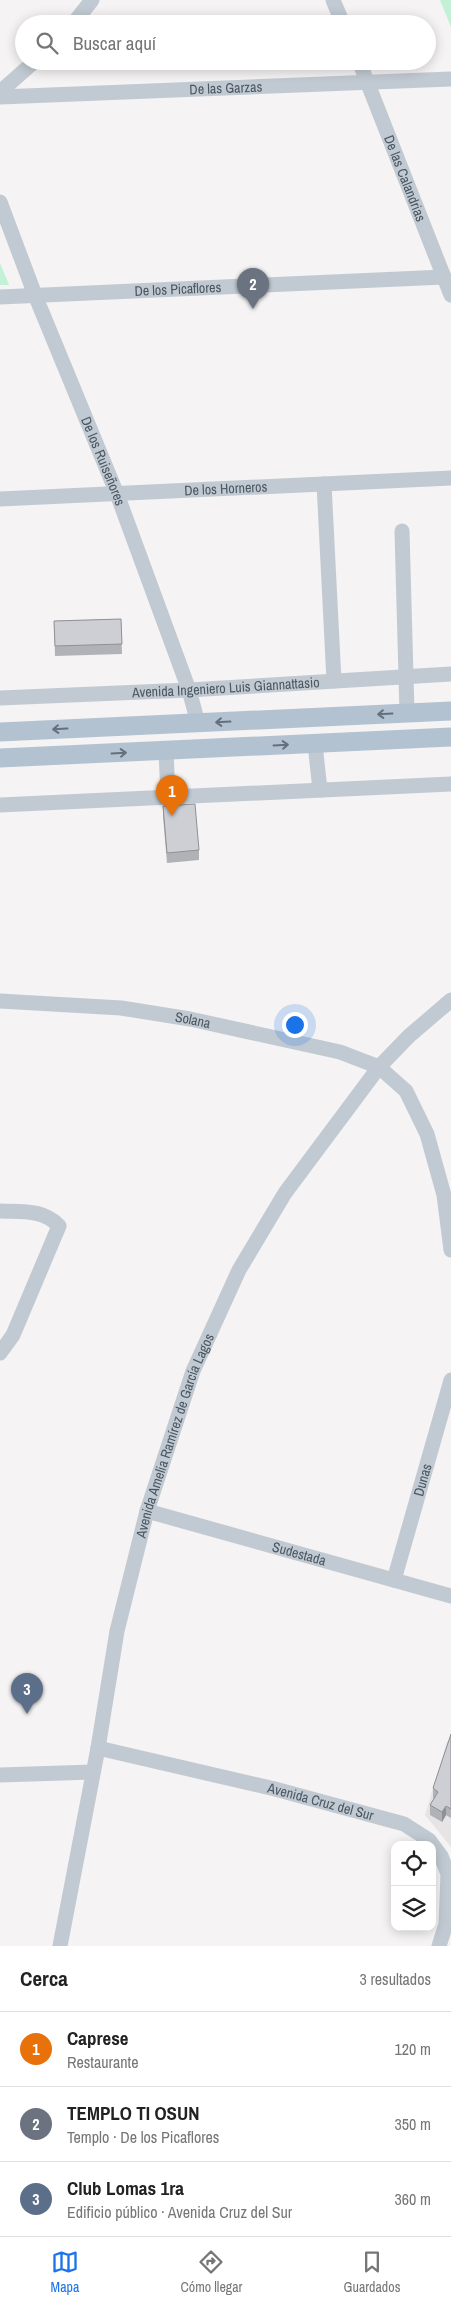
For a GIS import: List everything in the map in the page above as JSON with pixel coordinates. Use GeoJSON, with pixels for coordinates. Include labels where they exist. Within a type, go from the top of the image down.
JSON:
{"type":"FeatureCollection","features":[{"type":"Feature","properties":{"kind":"main road"},"geometry":{"type":"LineString","coordinates":[[0,732],[451,711]]}},
{"type":"Feature","properties":{"kind":"main road"},"geometry":{"type":"LineString","coordinates":[[0,758],[451,737]]}},
{"type":"Feature","properties":{"kind":"street"},"geometry":{"type":"LineString","coordinates":[[80,15],[92,0]]}},
{"type":"Feature","properties":{"kind":"street"},"geometry":{"type":"LineString","coordinates":[[333,0],[339,15]]}},
{"type":"Feature","properties":{"kind":"street"},"geometry":{"type":"LineString","coordinates":[[0,92],[25,70]]}},
{"type":"Feature","properties":{"kind":"street","name":"De las Calandrias"},"geometry":{"type":"LineString","coordinates":[[362,70],[451,295]]}},
{"type":"Feature","properties":{"kind":"street","name":"De las Garzas"},"geometry":{"type":"LineString","coordinates":[[0,97],[451,79]]}},
{"type":"Feature","properties":{"kind":"street","name":"De los Ruiseñores"},"geometry":{"type":"LineString","coordinates":[[0,202],[117,494],[188,690],[198,723]]}},
{"type":"Feature","properties":{"kind":"street","name":"De los Picaflores"},"geometry":{"type":"LineString","coordinates":[[0,298],[444,277]]}},
{"type":"Feature","properties":{"kind":"street","name":"De los Horneros"},"geometry":{"type":"LineString","coordinates":[[0,499],[451,478]]}},
{"type":"Feature","properties":{"kind":"street"},"geometry":{"type":"LineString","coordinates":[[324,484],[334,681]]}},
{"type":"Feature","properties":{"kind":"street"},"geometry":{"type":"LineString","coordinates":[[402,531],[407,713]]}},
{"type":"Feature","properties":{"kind":"street","name":"Avenida Ingeniero Luis Giannattasio"},"geometry":{"type":"LineString","coordinates":[[0,698],[188,690],[451,674]]}},
{"type":"Feature","properties":{"kind":"street"},"geometry":{"type":"LineString","coordinates":[[315,744],[320,790]]}},
{"type":"Feature","properties":{"kind":"street"},"geometry":{"type":"LineString","coordinates":[[166,751],[168,797]]}},
{"type":"Feature","properties":{"kind":"street"},"geometry":{"type":"LineString","coordinates":[[0,805],[451,784]]}},
{"type":"Feature","properties":{"kind":"street","name":"Solana"},"geometry":{"type":"LineString","coordinates":[[0,1000],[121,1008],[190,1018],[340,1052],[379,1067]]}},
{"type":"Feature","properties":{"kind":"street","name":"Avenida Amelia Ramírez de García Lagos"},"geometry":{"type":"LineString","coordinates":[[60,1946],[98,1748],[117,1631],[147,1511],[193,1372],[239,1270],[285,1192],[379,1067],[409,1036],[451,1000]]}},
{"type":"Feature","properties":{"kind":"street"},"geometry":{"type":"LineString","coordinates":[[379,1067],[406,1091],[427,1134],[444,1195],[451,1250]]}},
{"type":"Feature","properties":{"kind":"street"},"geometry":{"type":"LineString","coordinates":[[0,1211],[38,1213],[51,1217],[60,1226],[13,1335],[0,1353]]}},
{"type":"Feature","properties":{"kind":"street","name":"Dunas"},"geometry":{"type":"LineString","coordinates":[[394,1580],[451,1380]]}},
{"type":"Feature","properties":{"kind":"street","name":"Sudestada"},"geometry":{"type":"LineString","coordinates":[[147,1511],[451,1596]]}},
{"type":"Feature","properties":{"kind":"street","name":"Avenida Cruz del Sur"},"geometry":{"type":"LineString","coordinates":[[98,1748],[275,1789],[404,1824],[429,1840],[441,1856],[448,1874],[446,1924],[439,1946]]}},
{"type":"Feature","properties":{"kind":"street"},"geometry":{"type":"LineString","coordinates":[[0,1775],[93,1772]]}},
{"type":"Feature","properties":{"kind":"shaded area"},"geometry":{"type":"Polygon","coordinates":[[[447,1741],[451,1742],[451,1847],[425,1815],[447,1741]]]}},
{"type":"Feature","properties":{"kind":"green space"},"geometry":{"type":"Polygon","coordinates":[[[440,0],[451,0],[451,27],[440,0]]]}},
{"type":"Feature","properties":{"kind":"green space"},"geometry":{"type":"Polygon","coordinates":[[[0,263],[9,285],[0,285],[0,263]]]}},
{"type":"Feature","properties":{"kind":"building"},"geometry":{"type":"Polygon","coordinates":[[[121,619],[122,644],[55,646],[54,621],[121,619]]]}},
{"type":"Feature","properties":{"kind":"building"},"geometry":{"type":"Polygon","coordinates":[[[195,804],[199,850],[167,853],[163,806],[195,804]]]}},
{"type":"Feature","properties":{"kind":"building"},"geometry":{"type":"Polygon","coordinates":[[[451,1734],[451,1809],[446,1806],[442,1812],[430,1805],[438,1792],[433,1788],[451,1734]]]}},
{"type":"Feature","properties":{"kind":"place","name":"TEMPLO TI OSUN"},"geometry":{"type":"Point","coordinates":[253,309]}},
{"type":"Feature","properties":{"kind":"place","name":"Caprese"},"geometry":{"type":"Point","coordinates":[172,816]}},
{"type":"Feature","properties":{"kind":"place","name":"Club Lomas 1ra"},"geometry":{"type":"Point","coordinates":[27,1714]}}]}
